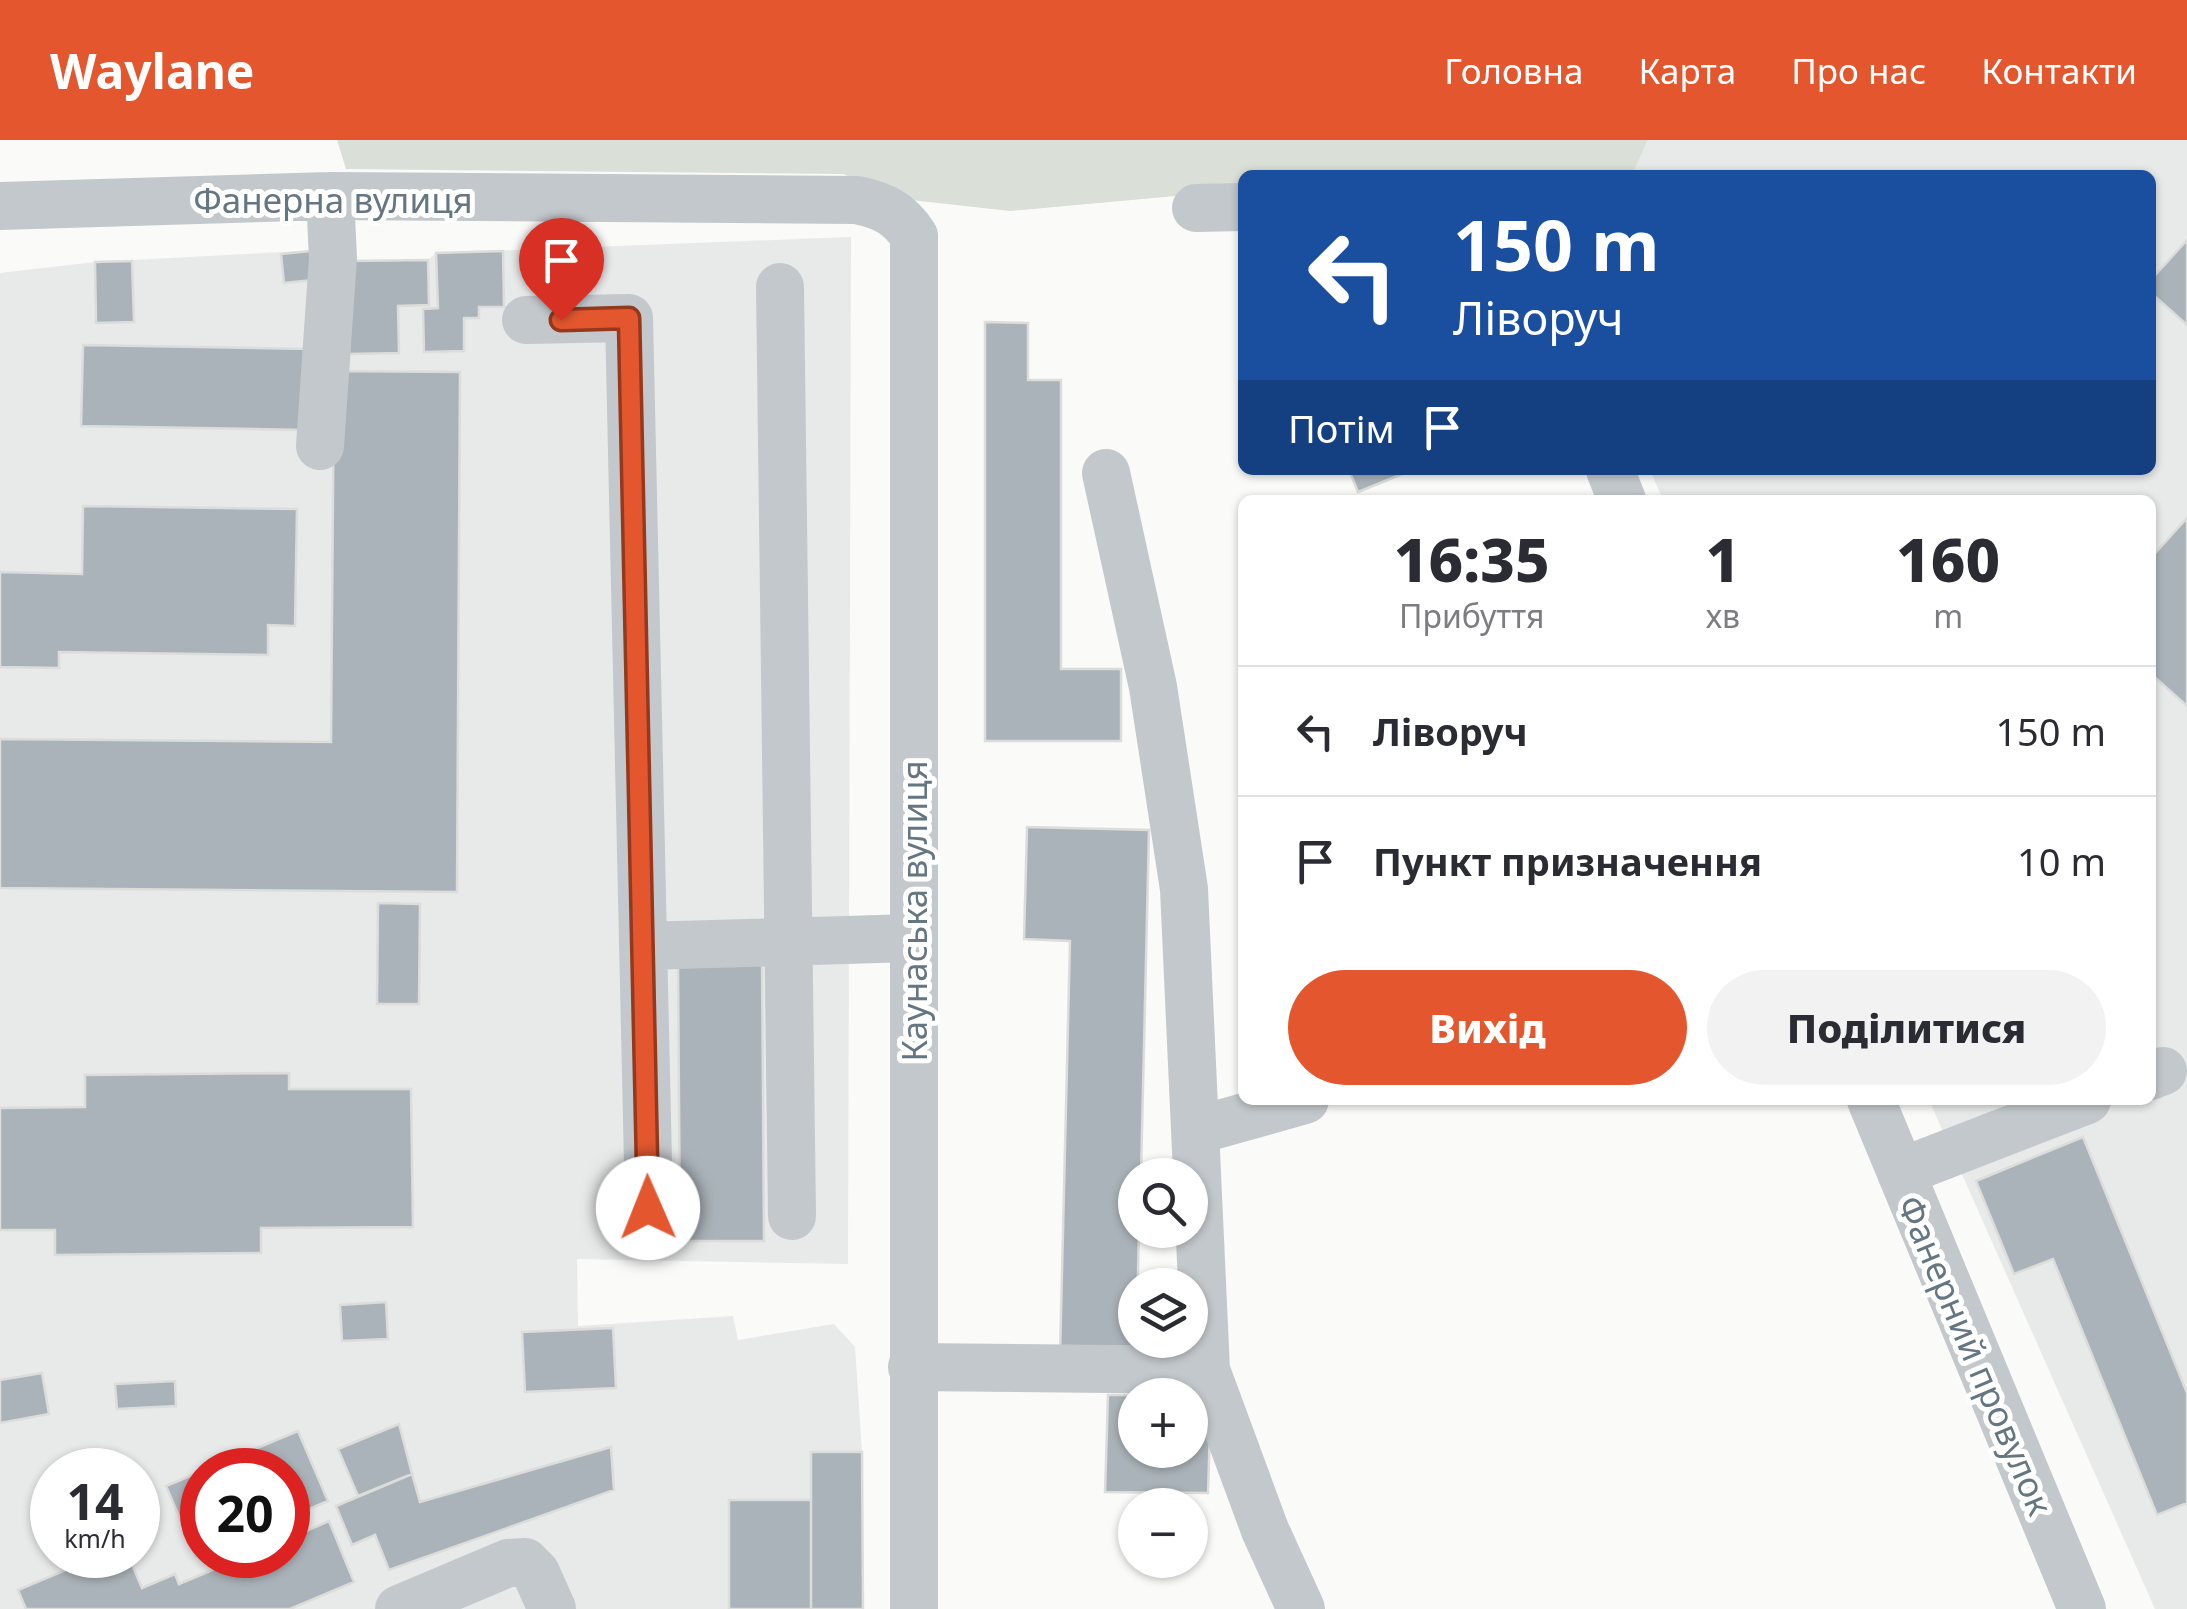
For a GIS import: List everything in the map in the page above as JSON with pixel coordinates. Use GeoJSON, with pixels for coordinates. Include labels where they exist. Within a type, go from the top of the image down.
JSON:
{"type":"FeatureCollection","features":[{"type":"Feature","properties":{"kind":"street","name":"Фанерна вулиця"},"geometry":{"type":"LineString","coordinates":[[0,206],[330,196],[857,200],[882,206],[902,218]]}},
{"type":"Feature","properties":{"kind":"street"},"geometry":{"type":"LineString","coordinates":[[320,446],[333,258],[330,196]]}},
{"type":"Feature","properties":{"kind":"street","name":"Каунаська вулиця"},"geometry":{"type":"LineString","coordinates":[[902,218],[914,236],[917,256],[912,938],[914,1609]]}},
{"type":"Feature","properties":{"kind":"street"},"geometry":{"type":"LineString","coordinates":[[780,287],[792,1216]]}},
{"type":"Feature","properties":{"kind":"street"},"geometry":{"type":"LineString","coordinates":[[526,320],[629,318],[648,1208]]}},
{"type":"Feature","properties":{"kind":"street"},"geometry":{"type":"LineString","coordinates":[[1106,473],[1154,687],[1184,889],[1206,1370],[1265,1530],[1301,1609]]}},
{"type":"Feature","properties":{"kind":"street"},"geometry":{"type":"LineString","coordinates":[[643,946],[912,938]]}},
{"type":"Feature","properties":{"kind":"street"},"geometry":{"type":"LineString","coordinates":[[1198,1130],[1287,1105]]}},
{"type":"Feature","properties":{"kind":"street","name":"Фанерний провулок"},"geometry":{"type":"LineString","coordinates":[[1873,1105],[2082,1609]]}},
{"type":"Feature","properties":{"kind":"street"},"geometry":{"type":"LineString","coordinates":[[1900,1172],[2075,1105]]}},
{"type":"Feature","properties":{"kind":"street"},"geometry":{"type":"LineString","coordinates":[[912,1367],[1206,1370]]}},
{"type":"Feature","properties":{"kind":"street"},"geometry":{"type":"LineString","coordinates":[[399,1609],[508,1563],[525,1562],[536,1573],[552,1609]]}},
{"type":"Feature","properties":{"kind":"shaded area"},"geometry":{"type":"Polygon","coordinates":[[[337,140],[1648,140],[1634,170],[1238,170],[1238,190],[1010,211],[911,200],[843,174],[346,169],[337,140]]]}},
{"type":"Feature","properties":{"kind":"shaded area"},"geometry":{"type":"Polygon","coordinates":[[[1648,140],[2187,140],[2187,1609],[2155,1609],[1931,1105],[2156,1105],[2156,495],[1661,495],[1652,475],[2156,475],[2156,170],[1634,170],[1648,140]]]}},
{"type":"Feature","properties":{"kind":"shaded area"},"geometry":{"type":"Polygon","coordinates":[[[851,237],[848,1264],[577,1259],[578,1326],[733,1316],[738,1340],[834,1324],[855,1347],[862,1452],[863,1609],[0,1609],[0,273],[95,262],[320,250],[347,261],[428,260],[436,253],[851,237]]]}},
{"type":"Feature","properties":{"kind":"building"},"geometry":{"type":"Polygon","coordinates":[[[2187,240],[2187,325],[2156,297],[2156,274],[2187,240]]]}},
{"type":"Feature","properties":{"kind":"building"},"geometry":{"type":"Polygon","coordinates":[[[320,250],[322,279],[284,283],[281,254],[320,250]]]}},
{"type":"Feature","properties":{"kind":"building"},"geometry":{"type":"Polygon","coordinates":[[[503,251],[504,307],[479,307],[479,318],[464,318],[464,351],[424,352],[423,309],[438,308],[436,253],[503,251]]]}},
{"type":"Feature","properties":{"kind":"building"},"geometry":{"type":"Polygon","coordinates":[[[428,260],[429,305],[398,306],[399,353],[349,354],[347,261],[428,260]]]}},
{"type":"Feature","properties":{"kind":"building"},"geometry":{"type":"Polygon","coordinates":[[[132,261],[134,322],[96,323],[95,262],[132,261]]]}},
{"type":"Feature","properties":{"kind":"building"},"geometry":{"type":"Polygon","coordinates":[[[985,322],[1028,323],[1028,380],[1061,380],[1061,669],[1121,669],[1121,741],[985,741],[985,322]]]}},
{"type":"Feature","properties":{"kind":"building"},"geometry":{"type":"Polygon","coordinates":[[[83,345],[309,349],[307,430],[81,426],[83,345]]]}},
{"type":"Feature","properties":{"kind":"building"},"geometry":{"type":"Polygon","coordinates":[[[334,371],[460,372],[457,892],[0,888],[0,739],[331,742],[334,371]]]}},
{"type":"Feature","properties":{"kind":"building"},"geometry":{"type":"Polygon","coordinates":[[[1351,475],[1400,475],[1358,492],[1351,475]]]}},
{"type":"Feature","properties":{"kind":"building"},"geometry":{"type":"Polygon","coordinates":[[[83,506],[297,509],[295,626],[268,625],[268,655],[59,652],[59,668],[0,667],[0,572],[82,574],[83,506]]]}},
{"type":"Feature","properties":{"kind":"building"},"geometry":{"type":"Polygon","coordinates":[[[2187,518],[2187,706],[2156,678],[2156,552],[2187,518]]]}},
{"type":"Feature","properties":{"kind":"building"},"geometry":{"type":"Polygon","coordinates":[[[1027,827],[1149,830],[1141,1158],[1118,1158],[1118,1248],[1139,1248],[1138,1268],[1118,1268],[1118,1357],[1060,1355],[1070,941],[1024,939],[1027,827]]]}},
{"type":"Feature","properties":{"kind":"building"},"geometry":{"type":"Polygon","coordinates":[[[378,903],[420,904],[419,1004],[377,1004],[378,903]]]}},
{"type":"Feature","properties":{"kind":"building"},"geometry":{"type":"Polygon","coordinates":[[[762,959],[764,1241],[680,1241],[678,960],[762,959]]]}},
{"type":"Feature","properties":{"kind":"building"},"geometry":{"type":"Polygon","coordinates":[[[289,1073],[289,1089],[411,1089],[413,1227],[261,1228],[261,1253],[55,1255],[55,1230],[0,1230],[0,1108],[85,1107],[85,1075],[289,1073]]]}},
{"type":"Feature","properties":{"kind":"building"},"geometry":{"type":"Polygon","coordinates":[[[2083,1137],[2187,1393],[2187,1503],[2157,1515],[2053,1259],[2014,1274],[1976,1181],[2083,1137]]]}},
{"type":"Feature","properties":{"kind":"building"},"geometry":{"type":"Polygon","coordinates":[[[386,1302],[388,1339],[342,1341],[340,1305],[386,1302]]]}},
{"type":"Feature","properties":{"kind":"building"},"geometry":{"type":"Polygon","coordinates":[[[613,1328],[616,1388],[525,1392],[522,1332],[613,1328]]]}},
{"type":"Feature","properties":{"kind":"building"},"geometry":{"type":"Polygon","coordinates":[[[42,1373],[49,1414],[0,1423],[0,1380],[42,1373]]]}},
{"type":"Feature","properties":{"kind":"building"},"geometry":{"type":"Polygon","coordinates":[[[175,1381],[176,1406],[117,1409],[115,1384],[175,1381]]]}},
{"type":"Feature","properties":{"kind":"building"},"geometry":{"type":"Polygon","coordinates":[[[1108,1395],[1118,1395],[1118,1468],[1208,1468],[1211,1396],[1208,1493],[1208,1488],[1118,1488],[1118,1492],[1105,1492],[1108,1395]]]}},
{"type":"Feature","properties":{"kind":"building"},"geometry":{"type":"Polygon","coordinates":[[[399,1424],[412,1474],[358,1496],[338,1449],[399,1424]]]}},
{"type":"Feature","properties":{"kind":"building"},"geometry":{"type":"Polygon","coordinates":[[[298,1431],[305,1448],[257,1448],[298,1431]]]}},
{"type":"Feature","properties":{"kind":"building"},"geometry":{"type":"Polygon","coordinates":[[[611,1447],[614,1490],[389,1570],[375,1535],[352,1545],[336,1506],[412,1474],[420,1502],[611,1447]]]}},
{"type":"Feature","properties":{"kind":"building"},"geometry":{"type":"Polygon","coordinates":[[[811,1452],[862,1452],[863,1609],[811,1609],[811,1452]]]}},
{"type":"Feature","properties":{"kind":"building"},"geometry":{"type":"Polygon","coordinates":[[[310,1459],[328,1501],[310,1509],[310,1459]]]}},
{"type":"Feature","properties":{"kind":"building"},"geometry":{"type":"Polygon","coordinates":[[[180,1480],[180,1519],[166,1486],[180,1480]]]}},
{"type":"Feature","properties":{"kind":"building"},"geometry":{"type":"Polygon","coordinates":[[[729,1500],[811,1500],[811,1609],[729,1609],[729,1500]]]}},
{"type":"Feature","properties":{"kind":"building"},"geometry":{"type":"Polygon","coordinates":[[[329,1521],[354,1582],[290,1609],[26,1609],[18,1590],[46,1578],[138,1578],[142,1588],[175,1574],[179,1584],[193,1578],[310,1578],[310,1529],[329,1521]]]}},
{"type":"Feature","properties":{"kind":"route"},"geometry":{"type":"LineString","coordinates":[[561,320],[629,318],[648,1208]]}}]}
